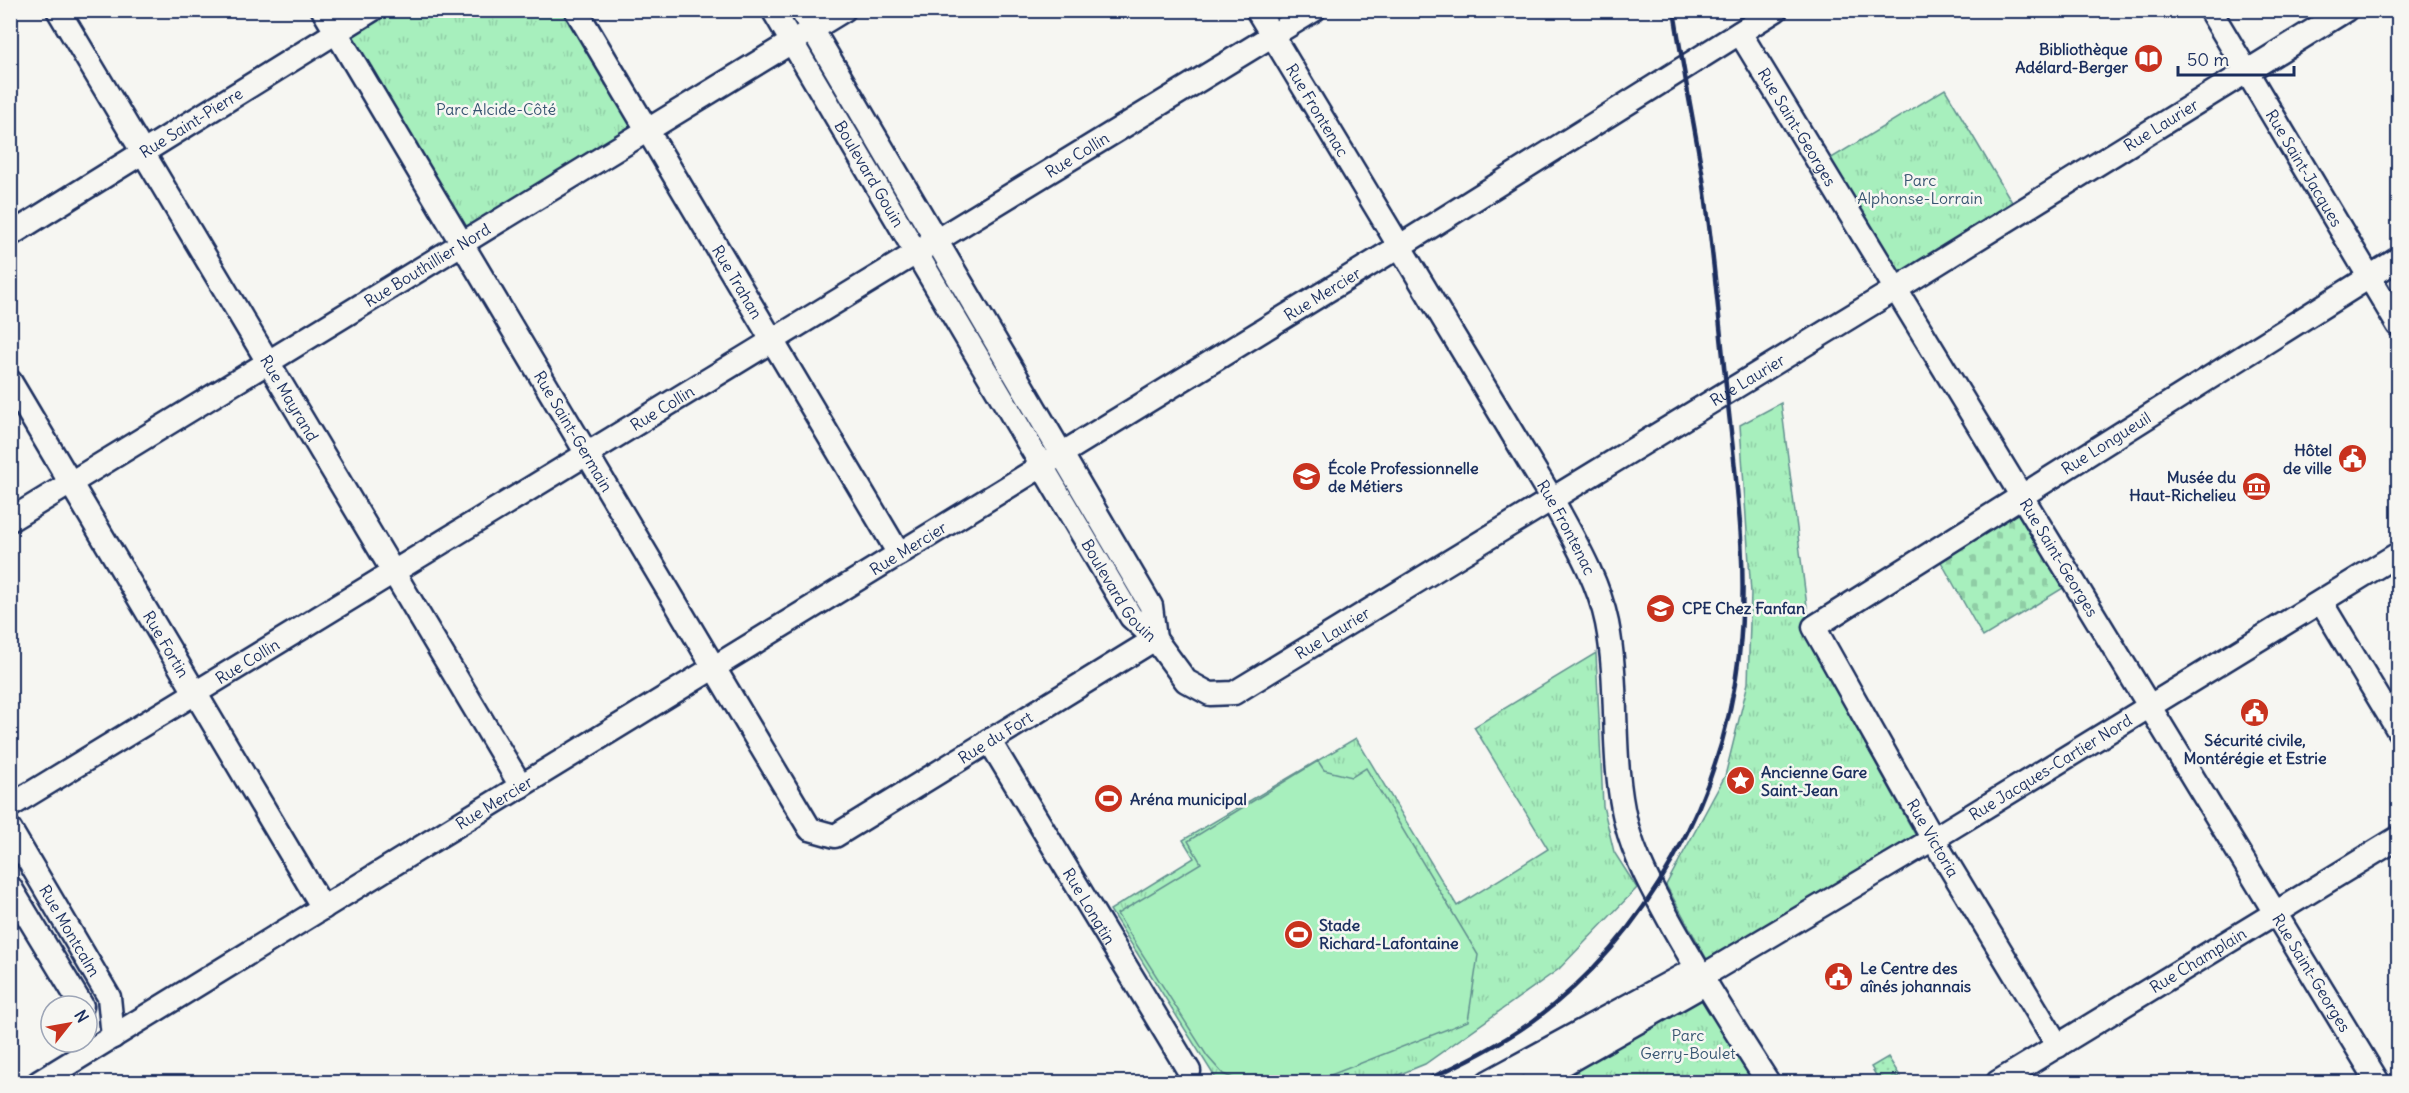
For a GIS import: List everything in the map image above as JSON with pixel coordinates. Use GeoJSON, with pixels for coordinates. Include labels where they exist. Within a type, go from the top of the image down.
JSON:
{"type":"FeatureCollection","features":[{"type":"Feature","properties":{"kind":"street","name":"Rue Mayrand"},"geometry":{"type":"LineString","coordinates":[[58,10],[521,786]]}},
{"type":"Feature","properties":{"kind":"street","name":"Rue Saint-Germain"},"geometry":{"type":"LineString","coordinates":[[323,10],[810,829],[835,836]]}},
{"type":"Feature","properties":{"kind":"street","name":"Rue Saint-Pierre"},"geometry":{"type":"LineString","coordinates":[[10,235],[372,10]]}},
{"type":"Feature","properties":{"kind":"street","name":"Rue Trahan"},"geometry":{"type":"LineString","coordinates":[[576,10],[899,554]]}},
{"type":"Feature","properties":{"kind":"street","name":"Boulevard Gouin"},"geometry":{"type":"LineString","coordinates":[[773,10],[916,252],[1052,460]]}},
{"type":"Feature","properties":{"kind":"street","name":"Boulevard Gouin"},"geometry":{"type":"LineString","coordinates":[[801,10],[936,240],[1052,460],[1131,617],[1155,639]]}},
{"type":"Feature","properties":{"kind":"street","name":"Rue Bouthillier Nord"},"geometry":{"type":"LineString","coordinates":[[10,520],[844,10]]}},
{"type":"Feature","properties":{"kind":"street","name":"Rue Frontenac"},"geometry":{"type":"LineString","coordinates":[[1257,10],[1552,499],[1599,591],[1607,624],[1616,751],[1627,824],[1653,891],[1701,977],[1768,1083]]}},
{"type":"Feature","properties":{"kind":"street","name":"Rue Collin"},"geometry":{"type":"LineString","coordinates":[[10,806],[1314,10]]}},
{"type":"Feature","properties":{"kind":"street","name":"Rue Mercier"},"geometry":{"type":"LineString","coordinates":[[39,1083],[1400,246],[1776,10]]}},
{"type":"Feature","properties":{"kind":"street","name":"Rue Saint-Jacques"},"geometry":{"type":"LineString","coordinates":[[2210,10],[2398,326]]}},
{"type":"Feature","properties":{"kind":"street","name":"Rue Laurier"},"geometry":{"type":"LineString","coordinates":[[1155,639],[1186,681],[1210,694],[1234,693],[1896,290],[2346,10]]}},
{"type":"Feature","properties":{"kind":"street","name":"Rue Saint-Georges"},"geometry":{"type":"LineString","coordinates":[[1740,33],[2378,1083]]}},
{"type":"Feature","properties":{"kind":"street","name":"Rue Longueuil"},"geometry":{"type":"LineString","coordinates":[[1814,627],[2398,259]]}},
{"type":"Feature","properties":{"kind":"street","name":"Rue Fortin"},"geometry":{"type":"LineString","coordinates":[[10,381],[323,908]]}},
{"type":"Feature","properties":{"kind":"street","name":"Rue Jacques-Cartier Nord"},"geometry":{"type":"LineString","coordinates":[[1532,1083],[1696,989],[1701,977],[1933,839],[2398,554]]}},
{"type":"Feature","properties":{"kind":"street"},"geometry":{"type":"LineString","coordinates":[[2321,602],[2398,730]]}},
{"type":"Feature","properties":{"kind":"street","name":"Rue Victoria"},"geometry":{"type":"LineString","coordinates":[[1814,627],[1933,839],[2058,1046]]}},
{"type":"Feature","properties":{"kind":"street","name":"Rue du Fort"},"geometry":{"type":"LineString","coordinates":[[835,836],[1155,639]]}},
{"type":"Feature","properties":{"kind":"street","name":"Rue Longtin"},"geometry":{"type":"LineString","coordinates":[[989,740],[1189,1071]]}},
{"type":"Feature","properties":{"kind":"street","name":"Rue Montcalm"},"geometry":{"type":"LineString","coordinates":[[10,829],[109,997],[113,1037]]}},
{"type":"Feature","properties":{"kind":"street","name":"Rue Champlain"},"geometry":{"type":"LineString","coordinates":[[1998,1083],[2398,838]]}},
{"type":"Feature","properties":{"kind":"street","name":"Rue Montcalm"},"geometry":{"type":"LineString","coordinates":[[10,886],[75,994]]}},
{"type":"Feature","properties":{"kind":"street","name":"Rue Jacques-Cartier Nord"},"geometry":{"type":"LineString","coordinates":[[1488,1083],[1688,973],[1701,977]]}},
{"type":"Feature","properties":{"kind":"street"},"geometry":{"type":"LineString","coordinates":[[99,1023],[113,1037]]}},
{"type":"Feature","properties":{"kind":"green space","name":"Parc Alcide-Côté"},"geometry":{"type":"Polygon","coordinates":[[[372,11],[576,11],[648,131],[462,244],[336,33],[372,11]]]}},
{"type":"Feature","properties":{"kind":"green space","name":"Parc Alphonse-Lorrain"},"geometry":{"type":"Polygon","coordinates":[[[1945,89],[2019,214],[1896,289],[1820,165],[1945,89]]]}},
{"type":"Feature","properties":{"kind":"green space"},"geometry":{"type":"Polygon","coordinates":[[[1781,403],[1808,614],[1804,633],[1917,838],[1709,963],[1666,885],[1725,776],[1748,683],[1751,593],[1740,425],[1781,403]]]}},
{"type":"Feature","properties":{"kind":"green space"},"geometry":{"type":"Polygon","coordinates":[[[2022,496],[2073,582],[1983,637],[1935,551],[2022,496]]]}},
{"type":"Feature","properties":{"kind":"green space","name":"Stade Richard-Lafontaine"},"geometry":{"type":"Polygon","coordinates":[[[1596,653],[1603,806],[1614,852],[1637,888],[1559,969],[1425,1064],[1381,1082],[1218,1082],[1110,910],[1194,858],[1183,840],[1356,738],[1457,906],[1548,849],[1474,727],[1596,653]]]}},
{"type":"Feature","properties":{"kind":"green space","name":"Stade Richard-Lafontaine"},"geometry":{"type":"Polygon","coordinates":[[[1318,761],[1324,770],[1352,777],[1366,768],[1478,955],[1468,1021],[1313,1082],[1242,1082],[1223,1074],[1207,1056],[1117,914],[1201,863],[1188,841],[1318,761]]]}},
{"type":"Feature","properties":{"kind":"green space","name":"Parc Gerry-Boulet"},"geometry":{"type":"Polygon","coordinates":[[[1702,993],[1758,1082],[1532,1082],[1702,993]]]}},
{"type":"Feature","properties":{"kind":"green space"},"geometry":{"type":"Polygon","coordinates":[[[1888,1057],[1900,1076],[1889,1082],[1880,1082],[1871,1067],[1888,1057]]]}},
{"type":"Feature","properties":{"kind":"railway"},"geometry":{"type":"LineString","coordinates":[[1421,1082],[1479,1054],[1533,1021],[1574,987],[1611,948],[1644,905],[1673,859],[1697,810],[1716,760],[1730,708],[1742,623],[1740,525],[1706,200],[1674,10]]}},
{"type":"Feature","properties":{"kind":"place","name":"Bibliothèque Adélard-Berger"},"geometry":{"type":"Point","coordinates":[2149,58]}},
{"type":"Feature","properties":{"kind":"place","name":"Hôtel de ville"},"geometry":{"type":"Point","coordinates":[2353,459]}},
{"type":"Feature","properties":{"kind":"place","name":"École Professionnelle de Métiers"},"geometry":{"type":"Point","coordinates":[1307,477]}},
{"type":"Feature","properties":{"kind":"place","name":"Musée du Haut-Richelieu"},"geometry":{"type":"Point","coordinates":[2257,486]}},
{"type":"Feature","properties":{"kind":"place","name":"CPE Chez Fanfan"},"geometry":{"type":"Point","coordinates":[1661,608]}},
{"type":"Feature","properties":{"kind":"place","name":"Sécurité civile, Montérégie et Estrie"},"geometry":{"type":"Point","coordinates":[2255,712]}},
{"type":"Feature","properties":{"kind":"place","name":"Ancienne Gare Saint-Jean"},"geometry":{"type":"Point","coordinates":[1740,781]}},
{"type":"Feature","properties":{"kind":"place","name":"Aréna municipal"},"geometry":{"type":"Point","coordinates":[1109,799]}},
{"type":"Feature","properties":{"kind":"place","name":"Stade Richard-Lafontaine"},"geometry":{"type":"Point","coordinates":[1298,934]}},
{"type":"Feature","properties":{"kind":"place","name":"Le Centre des aînés johannais"},"geometry":{"type":"Point","coordinates":[1839,977]}}]}
